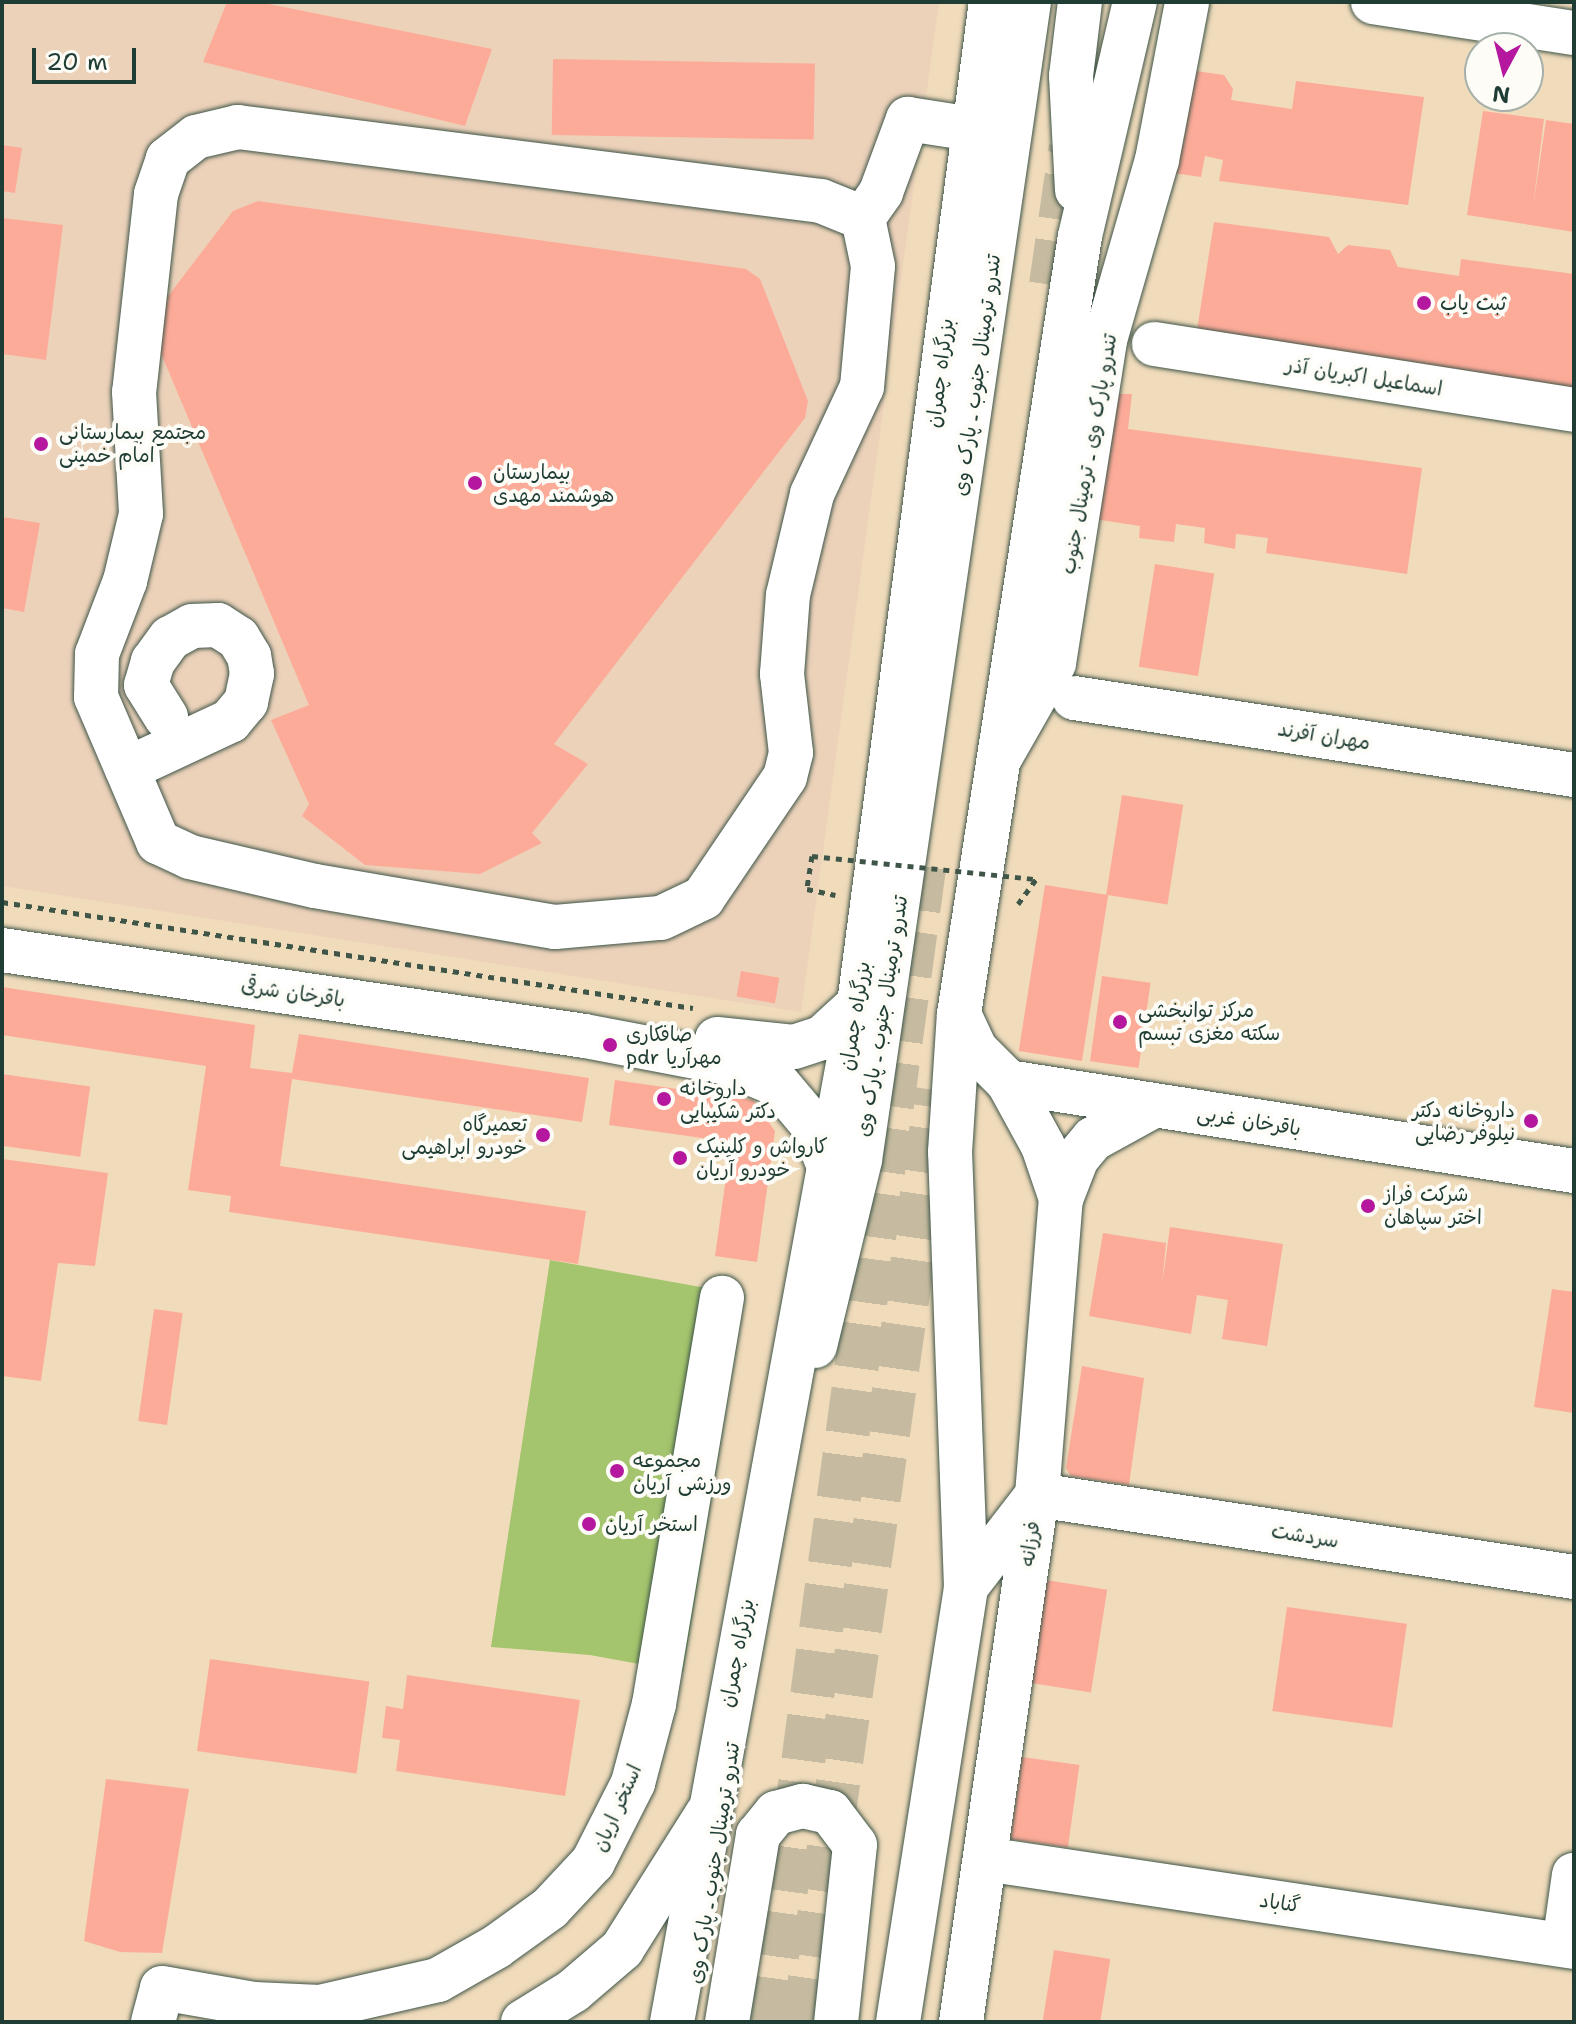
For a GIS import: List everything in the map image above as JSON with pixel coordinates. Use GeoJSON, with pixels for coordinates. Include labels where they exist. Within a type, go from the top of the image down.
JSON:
{"type":"FeatureCollection","features":[{"type":"Feature","properties":{"kind":"main road"},"geometry":{"type":"LineString","coordinates":[[1080,2],[1071,76],[1080,236]]}},
{"type":"Feature","properties":{"kind":"main road"},"geometry":{"type":"LineString","coordinates":[[898,2022],[966,1587],[950,1152],[959,1014],[1080,236],[1135,2]]}},
{"type":"Feature","properties":{"kind":"main road","name":"تندرو پارک وی ـ ترمینال جنوب"},"geometry":{"type":"LineString","coordinates":[[1001,756],[1054,663],[1105,340],[1157,160],[1187,2]]}},
{"type":"Feature","properties":{"kind":"main road"},"geometry":{"type":"LineString","coordinates":[[1373,2],[1574,33]]}},
{"type":"Feature","properties":{"kind":"main road","name":"بزرگراه چمران"},"geometry":{"type":"LineString","coordinates":[[672,2022],[707,1814],[859,1004],[972,129],[1001,3]]}},
{"type":"Feature","properties":{"kind":"main road","name":"تندرو ترمینال جنوب ـ پارک وی"},"geometry":{"type":"LineString","coordinates":[[689,2022],[724,1784],[794,1430],[860,1160],[905,865],[1001,3]]}},
{"type":"Feature","properties":{"kind":"main road"},"geometry":{"type":"LineString","coordinates":[[863,218],[821,201],[238,127],[196,137],[168,159],[156,194],[134,392],[141,514],[125,581],[97,654],[96,697],[158,842],[190,857],[315,886],[555,927],[661,918],[703,898],[785,777],[791,753],[782,674],[788,595],[812,494],[862,387],[873,266],[863,218],[881,192],[908,119],[972,129]]}},
{"type":"Feature","properties":{"kind":"main road","name":"اسماعیل اکبریان آذر"},"geometry":{"type":"LineString","coordinates":[[1154,344],[1574,410]]}},
{"type":"Feature","properties":{"kind":"main road"},"geometry":{"type":"LineString","coordinates":[[127,769],[230,721],[246,702],[252,674],[238,638],[218,625],[192,626],[170,638],[153,661],[146,685],[166,717]]}},
{"type":"Feature","properties":{"kind":"main road","name":"مهران آفرند"},"geometry":{"type":"LineString","coordinates":[[1074,698],[1574,775]]}},
{"type":"Feature","properties":{"kind":"main road"},"geometry":{"type":"LineString","coordinates":[[2,927],[598,1030],[794,1047],[834,1030],[859,1004]]}},
{"type":"Feature","properties":{"kind":"main road","name":"باقرخان شرقی"},"geometry":{"type":"LineString","coordinates":[[2,950],[598,1030]]}},
{"type":"Feature","properties":{"kind":"main road"},"geometry":{"type":"LineString","coordinates":[[959,1014],[976,1050],[1008,1082],[1043,1146],[1061,1199]]}},
{"type":"Feature","properties":{"kind":"main road"},"geometry":{"type":"LineString","coordinates":[[598,1030],[760,1073],[779,1085],[804,1112],[828,1164]]}},
{"type":"Feature","properties":{"kind":"main road","name":"باقرخان غربی"},"geometry":{"type":"LineString","coordinates":[[1008,1082],[1574,1171]]}},
{"type":"Feature","properties":{"kind":"main road","name":"فرزانه"},"geometry":{"type":"LineString","coordinates":[[961,2022],[1037,1495],[1061,1199],[1077,1158],[1093,1139],[1153,1106]]}},
{"type":"Feature","properties":{"kind":"main road","name":"استخر اریان"},"geometry":{"type":"LineString","coordinates":[[153,2022],[162,1988],[254,2004],[320,2007],[438,1980],[496,1947],[550,1908],[593,1862],[633,1783],[654,1704],[722,1298]]}},
{"type":"Feature","properties":{"kind":"main road"},"geometry":{"type":"LineString","coordinates":[[966,1587],[1037,1495]]}},
{"type":"Feature","properties":{"kind":"main road","name":"سردشت"},"geometry":{"type":"LineString","coordinates":[[1037,1495],[1574,1577]]}},
{"type":"Feature","properties":{"kind":"main road"},"geometry":{"type":"LineString","coordinates":[[727,2022],[758,1835],[776,1813],[803,1806],[841,1820],[855,1845],[836,2022]]}},
{"type":"Feature","properties":{"kind":"main road"},"geometry":{"type":"LineString","coordinates":[[523,2022],[573,1991],[622,1949],[707,1814]]}},
{"type":"Feature","properties":{"kind":"main road","name":"گناباد"},"geometry":{"type":"LineString","coordinates":[[985,1859],[1569,1946]]}},
{"type":"Feature","properties":{"kind":"main road"},"geometry":{"type":"LineString","coordinates":[[1569,1946],[1574,1875]]}},
{"type":"Feature","properties":{"kind":"path"},"geometry":{"type":"LineString","coordinates":[[807,889],[812,856],[1036,879],[1013,911]]}},
{"type":"Feature","properties":{"kind":"path"},"geometry":{"type":"LineString","coordinates":[[2,902],[707,1010]]}},
{"type":"Feature","properties":{"kind":"shaded area","name":"بیمارستان هوشمند مهدی"},"geometry":{"type":"Polygon","coordinates":[[[2,2],[939,2],[801,1012],[2,886],[2,2]]]}},
{"type":"Feature","properties":{"kind":"green space","name":"مجموعه ورزشی آریان"},"geometry":{"type":"Polygon","coordinates":[[[550,1260],[745,1295],[683,1672],[590,1655],[491,1647],[550,1260]]]}},
{"type":"Feature","properties":{"kind":"building"},"geometry":{"type":"Polygon","coordinates":[[[227,2],[259,2],[492,49],[465,126],[203,62],[227,2]]]}},
{"type":"Feature","properties":{"kind":"building"},"geometry":{"type":"Polygon","coordinates":[[[553,59],[815,64],[814,140],[552,135],[553,59]]]}},
{"type":"Feature","properties":{"kind":"building"},"geometry":{"type":"Polygon","coordinates":[[[1189,70],[1224,75],[1233,89],[1231,100],[1292,109],[1296,81],[1424,97],[1408,205],[1219,181],[1223,160],[1205,156],[1201,177],[1173,173],[1189,70]]]}},
{"type":"Feature","properties":{"kind":"building"},"geometry":{"type":"Polygon","coordinates":[[[1483,112],[1544,119],[1533,207],[1546,120],[1574,124],[1574,232],[1467,215],[1483,112]]]}},
{"type":"Feature","properties":{"kind":"building"},"geometry":{"type":"Polygon","coordinates":[[[2,145],[22,148],[15,193],[2,191],[2,145]]]}},
{"type":"Feature","properties":{"kind":"building"},"geometry":{"type":"Polygon","coordinates":[[[258,201],[746,269],[760,279],[808,401],[805,418],[554,744],[588,764],[532,833],[542,843],[480,874],[365,865],[302,816],[309,804],[271,720],[309,705],[152,332],[156,312],[233,211],[258,201]]]}},
{"type":"Feature","properties":{"kind":"building"},"geometry":{"type":"Polygon","coordinates":[[[2,218],[63,225],[46,360],[2,354],[2,218]]]}},
{"type":"Feature","properties":{"kind":"building"},"geometry":{"type":"Polygon","coordinates":[[[1214,222],[1329,237],[1338,254],[1348,245],[1390,250],[1398,267],[1459,276],[1461,259],[1574,274],[1574,388],[1197,330],[1214,222]]]}},
{"type":"Feature","properties":{"kind":"building"},"geometry":{"type":"Polygon","coordinates":[[[1106,394],[1132,394],[1128,429],[1422,468],[1407,574],[1266,553],[1268,538],[1236,534],[1235,549],[1204,543],[1205,528],[1176,524],[1174,542],[1139,538],[1140,526],[1087,518],[1106,394]]]}},
{"type":"Feature","properties":{"kind":"building"},"geometry":{"type":"Polygon","coordinates":[[[2,517],[40,523],[24,612],[2,608],[2,517]]]}},
{"type":"Feature","properties":{"kind":"building"},"geometry":{"type":"Polygon","coordinates":[[[1155,564],[1214,573],[1198,676],[1139,667],[1155,564]]]}},
{"type":"Feature","properties":{"kind":"building"},"geometry":{"type":"Polygon","coordinates":[[[1122,795],[1183,805],[1167,904],[1106,895],[1122,795]]]}},
{"type":"Feature","properties":{"kind":"building"},"geometry":{"type":"Polygon","coordinates":[[[1045,885],[1108,895],[1082,1061],[1019,1051],[1045,885]]]}},
{"type":"Feature","properties":{"kind":"building"},"geometry":{"type":"Polygon","coordinates":[[[741,971],[779,978],[775,1003],[736,997],[741,971]]]}},
{"type":"Feature","properties":{"kind":"building","name":"مرکز توانبخشی سکته مغزی تبسم"},"geometry":{"type":"Polygon","coordinates":[[[1102,976],[1151,983],[1139,1068],[1090,1061],[1102,976]]]}},
{"type":"Feature","properties":{"kind":"building"},"geometry":{"type":"Polygon","coordinates":[[[2,987],[255,1025],[250,1068],[292,1073],[299,1034],[589,1078],[582,1122],[292,1079],[280,1166],[586,1211],[578,1264],[229,1212],[231,1196],[188,1190],[206,1066],[2,1035],[2,987]]]}},
{"type":"Feature","properties":{"kind":"building"},"geometry":{"type":"Polygon","coordinates":[[[2,1074],[90,1086],[80,1157],[2,1146],[2,1074]]]}},
{"type":"Feature","properties":{"kind":"building"},"geometry":{"type":"Polygon","coordinates":[[[615,1080],[753,1100],[775,1131],[757,1262],[715,1256],[731,1142],[609,1125],[615,1080]]]}},
{"type":"Feature","properties":{"kind":"building"},"geometry":{"type":"Polygon","coordinates":[[[2,1159],[108,1173],[95,1266],[58,1263],[41,1381],[2,1376],[2,1159]]]}},
{"type":"Feature","properties":{"kind":"building"},"geometry":{"type":"Polygon","coordinates":[[[1170,1227],[1283,1244],[1267,1346],[1222,1339],[1228,1300],[1197,1295],[1191,1334],[1089,1316],[1103,1233],[1166,1243],[1162,1285],[1170,1227]]]}},
{"type":"Feature","properties":{"kind":"building"},"geometry":{"type":"Polygon","coordinates":[[[1552,1289],[1574,1292],[1574,1413],[1534,1407],[1552,1289]]]}},
{"type":"Feature","properties":{"kind":"building"},"geometry":{"type":"Polygon","coordinates":[[[154,1309],[183,1313],[167,1425],[138,1421],[154,1309]]]}},
{"type":"Feature","properties":{"kind":"building"},"geometry":{"type":"Polygon","coordinates":[[[1082,1366],[1144,1378],[1129,1485],[1071,1476],[1066,1468],[1082,1366]]]}},
{"type":"Feature","properties":{"kind":"building"},"geometry":{"type":"Polygon","coordinates":[[[1046,1580],[1107,1590],[1091,1692],[1030,1683],[1046,1580]]]}},
{"type":"Feature","properties":{"kind":"building"},"geometry":{"type":"Polygon","coordinates":[[[1287,1607],[1407,1624],[1392,1728],[1272,1711],[1287,1607]]]}},
{"type":"Feature","properties":{"kind":"building"},"geometry":{"type":"Polygon","coordinates":[[[210,1659],[369,1681],[356,1774],[197,1751],[210,1659]]]}},
{"type":"Feature","properties":{"kind":"building"},"geometry":{"type":"Polygon","coordinates":[[[407,1675],[580,1700],[565,1796],[396,1771],[400,1740],[382,1738],[386,1706],[403,1709],[407,1675]]]}},
{"type":"Feature","properties":{"kind":"building"},"geometry":{"type":"Polygon","coordinates":[[[1022,1757],[1079,1765],[1068,1847],[1010,1839],[1022,1757]]]}},
{"type":"Feature","properties":{"kind":"building"},"geometry":{"type":"Polygon","coordinates":[[[106,1779],[189,1789],[162,1953],[120,1952],[84,1941],[106,1779]]]}},
{"type":"Feature","properties":{"kind":"building"},"geometry":{"type":"Polygon","coordinates":[[[1054,1950],[1110,1959],[1100,2022],[1043,2022],[1054,1950]]]}},
{"type":"Feature","properties":{"kind":"tunnel"},"geometry":{"type":"LineString","coordinates":[[1051,285],[1071,147]]}},
{"type":"Feature","properties":{"kind":"tunnel"},"geometry":{"type":"LineString","coordinates":[[768,2022],[926,853]]}},
{"type":"Feature","properties":{"kind":"tunnel"},"geometry":{"type":"LineString","coordinates":[[804,2022],[937,1090]]}},
{"type":"Feature","properties":{"kind":"place","name":"ثبت یاب"},"geometry":{"type":"Point","coordinates":[1424,303]}},
{"type":"Feature","properties":{"kind":"place","name":"مجتمع بیمارستانی امام خمینی"},"geometry":{"type":"Point","coordinates":[41,444]}},
{"type":"Feature","properties":{"kind":"place","name":"بیمارستان هوشمند مهدی"},"geometry":{"type":"Point","coordinates":[475,483]}},
{"type":"Feature","properties":{"kind":"place","name":"مرکز توانبخشی سکته مغزی تبسم"},"geometry":{"type":"Point","coordinates":[1120,1022]}},
{"type":"Feature","properties":{"kind":"place","name":"صافکاری pdr مهرآریا"},"geometry":{"type":"Point","coordinates":[610,1045]}},
{"type":"Feature","properties":{"kind":"place","name":"داروخانه دکتر شکیبایی"},"geometry":{"type":"Point","coordinates":[664,1099]}},
{"type":"Feature","properties":{"kind":"place","name":"داروخانه دکتر نیلوفر رضایی"},"geometry":{"type":"Point","coordinates":[1531,1121]}},
{"type":"Feature","properties":{"kind":"place","name":"تعمیرگاه خودرو ابراهیمی"},"geometry":{"type":"Point","coordinates":[543,1135]}},
{"type":"Feature","properties":{"kind":"place","name":"کارواش و کلینیک خودرو آریان"},"geometry":{"type":"Point","coordinates":[680,1158]}},
{"type":"Feature","properties":{"kind":"place","name":"شرکت فراز اختر سپاهان"},"geometry":{"type":"Point","coordinates":[1368,1206]}},
{"type":"Feature","properties":{"kind":"place","name":"مجموعه ورزشی آریان"},"geometry":{"type":"Point","coordinates":[617,1471]}},
{"type":"Feature","properties":{"kind":"place","name":"استخر آریان"},"geometry":{"type":"Point","coordinates":[589,1524]}}]}
